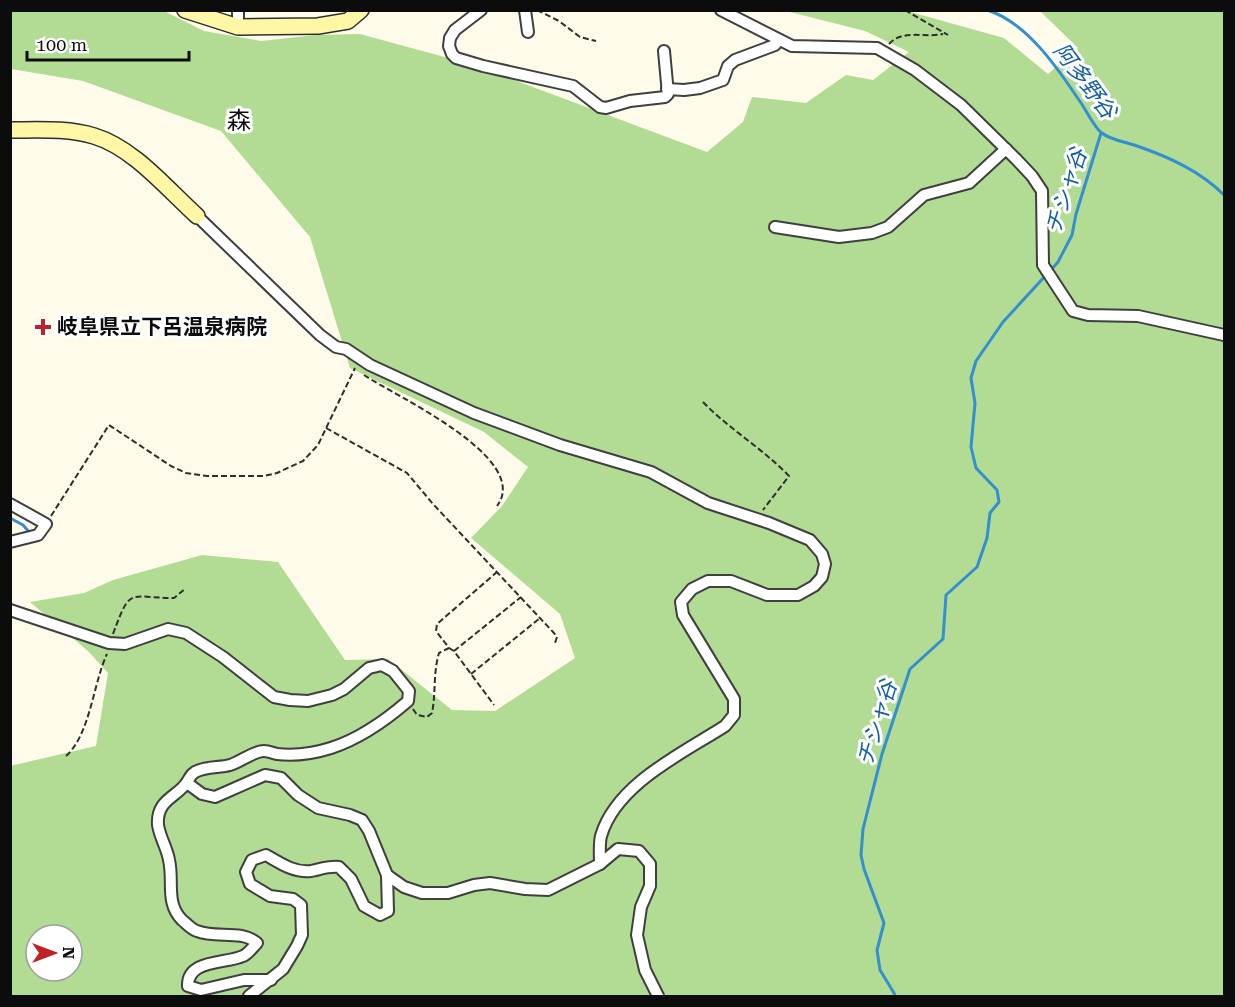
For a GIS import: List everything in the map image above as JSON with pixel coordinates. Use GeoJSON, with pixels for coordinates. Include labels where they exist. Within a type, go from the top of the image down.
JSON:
{"type":"FeatureCollection","features":[{"type":"Feature","properties":{"kind":"street"},"geometry":{"type":"LineString","coordinates":[[185,10],[238,27],[318,26],[348,21],[361,10]]}},
{"type":"Feature","properties":{"kind":"street"},"geometry":{"type":"LineString","coordinates":[[237,10],[238,27]]}},
{"type":"Feature","properties":{"kind":"street"},"geometry":{"type":"LineString","coordinates":[[481,10],[455,30],[450,38],[449,46],[456,58],[573,86],[600,107],[606,108],[630,101],[665,97],[668,94],[664,51]]}},
{"type":"Feature","properties":{"kind":"street"},"geometry":{"type":"LineString","coordinates":[[525,10],[528,32]]}},
{"type":"Feature","properties":{"kind":"street"},"geometry":{"type":"LineString","coordinates":[[721,10],[792,46],[877,48],[915,70],[961,105],[1032,176],[1042,191],[1042,256],[1045,269],[1073,311],[1088,315],[1138,316],[1224,335]]}},
{"type":"Feature","properties":{"kind":"street"},"geometry":{"type":"LineString","coordinates":[[667,89],[700,88],[723,80],[728,66],[735,60],[775,45],[779,40]]}},
{"type":"Feature","properties":{"kind":"street"},"geometry":{"type":"LineString","coordinates":[[10,130],[78,132],[107,141],[131,156],[197,216],[320,335],[336,347],[346,349],[370,365],[474,413],[560,445],[651,472],[708,503],[810,540],[822,554],[825,564],[822,577],[814,586],[798,595],[767,595],[731,581],[708,581],[692,590],[681,602],[683,615],[734,699],[734,715],[725,726],[640,780],[620,802],[601,837],[600,864]]}},
{"type":"Feature","properties":{"kind":"street"},"geometry":{"type":"LineString","coordinates":[[775,227],[838,237],[872,233],[888,227],[924,195],[969,183],[1006,149]]}},
{"type":"Feature","properties":{"kind":"street"},"geometry":{"type":"LineString","coordinates":[[10,504],[46,524],[38,535],[10,542]]}},
{"type":"Feature","properties":{"kind":"street"},"geometry":{"type":"LineString","coordinates":[[10,610],[111,643],[125,644],[168,629],[186,633],[223,657],[274,697],[308,701],[332,695],[344,689],[369,669],[382,664],[393,671],[409,691],[408,701],[349,741],[330,748],[289,755],[264,751],[226,766],[205,768],[194,772],[187,783],[169,797],[160,811],[158,823],[169,860],[171,902],[180,918],[196,931],[250,937],[257,944],[243,956],[207,964],[196,969],[188,980],[188,986],[201,990],[244,980],[271,980]]}},
{"type":"Feature","properties":{"kind":"street"},"geometry":{"type":"LineString","coordinates":[[187,783],[202,794],[215,797],[265,775],[281,778],[298,795],[318,808],[362,820],[369,831],[387,875],[388,910],[380,915],[364,906],[351,879],[339,867],[327,866],[310,871],[295,871],[266,855],[252,860],[246,872],[250,884],[270,896],[293,899],[301,905],[302,935],[283,969],[249,996]]}},
{"type":"Feature","properties":{"kind":"street"},"geometry":{"type":"LineString","coordinates":[[387,875],[404,887],[422,893],[448,893],[490,883],[548,890],[600,864],[618,849],[639,851],[650,864],[650,886],[642,907],[637,935],[645,970],[658,996]]}},
{"type":"Feature","properties":{"kind":"path"},"geometry":{"type":"LineString","coordinates":[[537,10],[559,21],[580,38],[596,41]]}},
{"type":"Feature","properties":{"kind":"path"},"geometry":{"type":"LineString","coordinates":[[905,10],[943,34]]}},
{"type":"Feature","properties":{"kind":"path"},"geometry":{"type":"LineString","coordinates":[[883,52],[893,39],[898,37],[948,35]]}},
{"type":"Feature","properties":{"kind":"path"},"geometry":{"type":"LineString","coordinates":[[46,524],[109,425],[171,466],[186,473],[207,476],[264,476],[303,461],[310,455],[318,445],[355,368],[438,418],[482,452],[493,463],[504,485],[503,496],[497,506]]}},
{"type":"Feature","properties":{"kind":"path"},"geometry":{"type":"LineString","coordinates":[[703,402],[771,457],[789,476],[757,519]]}},
{"type":"Feature","properties":{"kind":"path"},"geometry":{"type":"LineString","coordinates":[[326,428],[407,473],[433,504],[554,633],[557,638],[555,643]]}},
{"type":"Feature","properties":{"kind":"path"},"geometry":{"type":"LineString","coordinates":[[494,705],[454,651],[436,631],[437,624],[497,572]]}},
{"type":"Feature","properties":{"kind":"path"},"geometry":{"type":"LineString","coordinates":[[66,756],[79,741],[100,668],[122,611],[130,599],[141,595],[174,598],[186,588]]}},
{"type":"Feature","properties":{"kind":"path"},"geometry":{"type":"LineString","coordinates":[[454,651],[521,597]]}},
{"type":"Feature","properties":{"kind":"path"},"geometry":{"type":"LineString","coordinates":[[471,674],[540,618]]}},
{"type":"Feature","properties":{"kind":"path"},"geometry":{"type":"LineString","coordinates":[[408,701],[417,715],[427,717],[432,713],[435,667],[439,653],[449,648]]}},
{"type":"Feature","properties":{"kind":"green space"},"geometry":{"type":"Polygon","coordinates":[[[11,11],[164,11],[204,31],[261,41],[316,35],[360,34],[474,65],[707,152],[743,122],[752,97],[806,103],[846,75],[873,80],[909,52],[865,31],[786,11],[907,11],[1004,38],[1048,74],[1078,48],[1040,11],[1224,11],[1224,996],[11,996],[10,766],[96,746],[108,673],[89,652],[30,602],[84,593],[113,580],[202,555],[278,562],[345,660],[388,659],[452,710],[495,711],[575,658],[560,614],[471,538],[502,506],[528,467],[484,432],[350,368],[310,237],[221,131],[83,81],[11,69],[11,11]]]}},
{"type":"Feature","properties":{"kind":"waterway","name":"阿多野谷"},"geometry":{"type":"LineString","coordinates":[[987,10],[1002,16],[1029,36],[1063,76],[1099,131],[1184,166],[1215,186],[1224,195]]}},
{"type":"Feature","properties":{"kind":"waterway","name":"チシャ谷"},"geometry":{"type":"LineString","coordinates":[[895,996],[880,970],[877,950],[884,923],[864,869],[861,855],[863,829],[882,754],[910,669],[943,639],[946,595],[977,567],[987,538],[990,513],[999,502],[997,490],[976,468],[971,447],[975,403],[971,378],[976,361],[1003,322],[1058,262],[1072,235],[1076,214],[1101,133]]}},
{"type":"Feature","properties":{"kind":"waterway"},"geometry":{"type":"LineString","coordinates":[[10,518],[23,525],[30,533]]}},
{"type":"Feature","properties":{"kind":"place","name":"岐阜県立下呂温泉病院"},"geometry":{"type":"Point","coordinates":[43,327]}},
{"type":"Feature","properties":{"kind":"district","name":"森"},"geometry":{"type":"Point","coordinates":[239,121]}}]}
